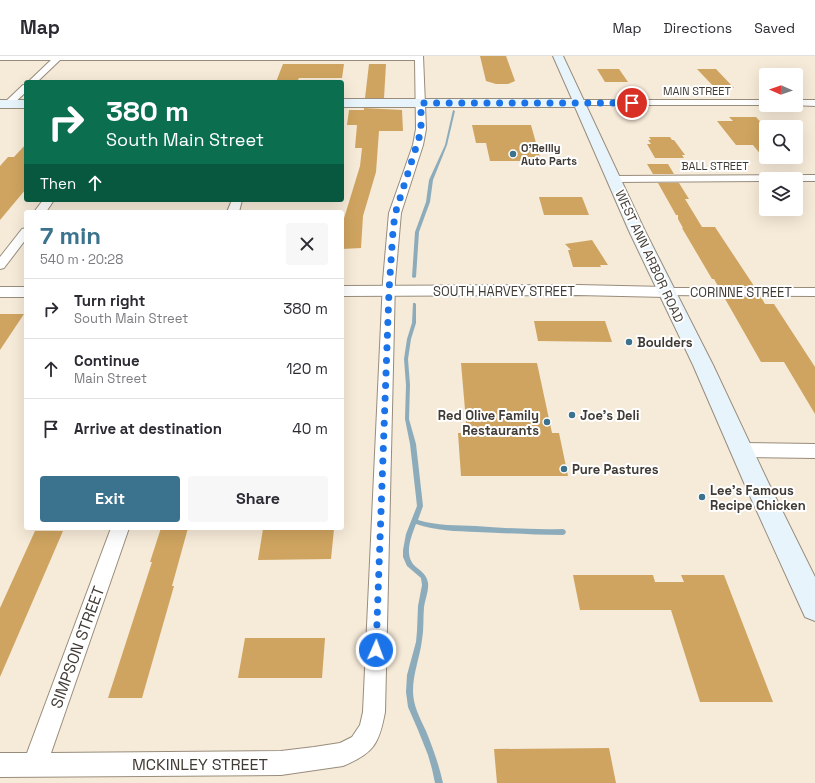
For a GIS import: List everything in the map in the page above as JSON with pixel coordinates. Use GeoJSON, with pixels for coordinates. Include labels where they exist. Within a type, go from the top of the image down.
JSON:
{"type":"FeatureCollection","features":[{"type":"Feature","properties":{"kind":"main road","name":"WEST ANN ARBOR ROAD"},"geometry":{"type":"LineString","coordinates":[[558,56],[637,231],[703,365],[757,485],[815,607]]}},
{"type":"Feature","properties":{"kind":"main road"},"geometry":{"type":"LineString","coordinates":[[344,103],[579,103]]}},
{"type":"Feature","properties":{"kind":"main road"},"geometry":{"type":"LineString","coordinates":[[4,104],[24,104]]}},
{"type":"Feature","properties":{"kind":"street"},"geometry":{"type":"LineString","coordinates":[[34,80],[59,57]]}},
{"type":"Feature","properties":{"kind":"street"},"geometry":{"type":"LineString","coordinates":[[0,58],[419,57]]}},
{"type":"Feature","properties":{"kind":"street","name":"MCKINLEY STREET"},"geometry":{"type":"LineString","coordinates":[[0,766],[282,763],[343,754],[360,745],[370,730],[374,712],[389,291],[395,214],[418,145],[421,129],[419,57]]}},
{"type":"Feature","properties":{"kind":"street"},"geometry":{"type":"LineString","coordinates":[[4,104],[24,89]]}},
{"type":"Feature","properties":{"kind":"street","name":"MAIN STREET"},"geometry":{"type":"LineString","coordinates":[[579,103],[759,103]]}},
{"type":"Feature","properties":{"kind":"street"},"geometry":{"type":"LineString","coordinates":[[803,103],[815,103]]}},
{"type":"Feature","properties":{"kind":"street","name":"BALL STREET"},"geometry":{"type":"LineString","coordinates":[[614,178],[815,178]]}},
{"type":"Feature","properties":{"kind":"street"},"geometry":{"type":"LineString","coordinates":[[0,265],[24,233]]}},
{"type":"Feature","properties":{"kind":"street","name":"SOUTH HARVEY STREET"},"geometry":{"type":"LineString","coordinates":[[344,291],[584,290],[666,292]]}},
{"type":"Feature","properties":{"kind":"street"},"geometry":{"type":"LineString","coordinates":[[0,292],[24,292]]}},
{"type":"Feature","properties":{"kind":"street","name":"CORINNE STREET"},"geometry":{"type":"LineString","coordinates":[[666,292],[815,292]]}},
{"type":"Feature","properties":{"kind":"street"},"geometry":{"type":"LineString","coordinates":[[742,450],[815,451]]}},
{"type":"Feature","properties":{"kind":"street","name":"SIMPSON STREET"},"geometry":{"type":"LineString","coordinates":[[34,765],[119,530]]}},
{"type":"Feature","properties":{"kind":"building"},"geometry":{"type":"Polygon","coordinates":[[[480,56],[506,56],[515,81],[508,84],[496,84],[486,81],[480,56]]]}},
{"type":"Feature","properties":{"kind":"building"},"geometry":{"type":"Polygon","coordinates":[[[283,64],[344,64],[342,78],[299,78],[298,80],[277,80],[283,64]]]}},
{"type":"Feature","properties":{"kind":"building"},"geometry":{"type":"Polygon","coordinates":[[[369,64],[386,64],[384,98],[365,98],[369,64]]]}},
{"type":"Feature","properties":{"kind":"building"},"geometry":{"type":"Polygon","coordinates":[[[597,69],[619,69],[628,82],[605,82],[597,69]]]}},
{"type":"Feature","properties":{"kind":"building"},"geometry":{"type":"Polygon","coordinates":[[[697,69],[716,69],[734,88],[715,88],[697,69]]]}},
{"type":"Feature","properties":{"kind":"building"},"geometry":{"type":"Polygon","coordinates":[[[364,108],[402,110],[403,131],[379,131],[376,172],[363,216],[361,248],[344,249],[344,218],[360,166],[362,148],[355,148],[357,125],[347,125],[349,110],[364,110],[364,108]]]}},
{"type":"Feature","properties":{"kind":"building"},"geometry":{"type":"Polygon","coordinates":[[[729,117],[756,117],[759,120],[759,152],[753,145],[736,145],[717,121],[733,121],[729,117]]]}},
{"type":"Feature","properties":{"kind":"building"},"geometry":{"type":"Polygon","coordinates":[[[472,125],[531,125],[541,161],[490,161],[486,143],[476,143],[472,125]]]}},
{"type":"Feature","properties":{"kind":"building"},"geometry":{"type":"Polygon","coordinates":[[[649,137],[670,137],[685,155],[682,155],[684,158],[655,158],[647,144],[651,144],[648,140],[651,140],[649,137]]]}},
{"type":"Feature","properties":{"kind":"building"},"geometry":{"type":"Polygon","coordinates":[[[24,146],[24,191],[0,220],[0,166],[8,157],[14,157],[24,146]]]}},
{"type":"Feature","properties":{"kind":"building"},"geometry":{"type":"Polygon","coordinates":[[[647,164],[668,164],[674,174],[653,174],[647,164]]]}},
{"type":"Feature","properties":{"kind":"building"},"geometry":{"type":"Polygon","coordinates":[[[658,183],[679,183],[689,199],[685,199],[702,227],[715,227],[754,286],[718,286],[714,279],[712,279],[682,228],[678,215],[676,215],[658,183]]]}},
{"type":"Feature","properties":{"kind":"building"},"geometry":{"type":"Polygon","coordinates":[[[539,197],[582,197],[589,215],[544,215],[539,197]]]}},
{"type":"Feature","properties":{"kind":"building"},"geometry":{"type":"Polygon","coordinates":[[[592,240],[608,265],[600,265],[601,267],[573,267],[568,250],[571,250],[565,244],[592,240]]]}},
{"type":"Feature","properties":{"kind":"building"},"geometry":{"type":"Polygon","coordinates":[[[724,297],[761,297],[765,304],[774,304],[815,367],[815,414],[784,362],[761,362],[724,297]]]}},
{"type":"Feature","properties":{"kind":"building"},"geometry":{"type":"Polygon","coordinates":[[[0,314],[24,314],[0,350],[0,314]]]}},
{"type":"Feature","properties":{"kind":"building"},"geometry":{"type":"Polygon","coordinates":[[[534,321],[605,321],[612,342],[538,341],[534,321]]]}},
{"type":"Feature","properties":{"kind":"building"},"geometry":{"type":"Polygon","coordinates":[[[461,363],[537,363],[552,433],[559,433],[568,476],[461,476],[458,433],[467,433],[461,363]]]}},
{"type":"Feature","properties":{"kind":"building"},"geometry":{"type":"Polygon","coordinates":[[[160,530],[187,530],[172,586],[174,586],[142,698],[108,698],[152,562],[150,562],[160,530]]]}},
{"type":"Feature","properties":{"kind":"building"},"geometry":{"type":"Polygon","coordinates":[[[263,530],[334,530],[331,559],[258,560],[263,530]]]}},
{"type":"Feature","properties":{"kind":"building"},"geometry":{"type":"Polygon","coordinates":[[[35,531],[63,531],[0,677],[0,608],[35,531]]]}},
{"type":"Feature","properties":{"kind":"building"},"geometry":{"type":"Polygon","coordinates":[[[573,575],[653,575],[655,582],[684,582],[681,575],[724,575],[773,702],[700,702],[671,610],[580,610],[573,575]]]}},
{"type":"Feature","properties":{"kind":"building"},"geometry":{"type":"Polygon","coordinates":[[[245,638],[325,638],[322,678],[238,678],[245,638]]]}},
{"type":"Feature","properties":{"kind":"building"},"geometry":{"type":"Polygon","coordinates":[[[609,748],[616,783],[497,783],[494,749],[609,748]]]}},
{"type":"Feature","properties":{"kind":"waterway"},"geometry":{"type":"LineString","coordinates":[[414,277],[417,232],[428,202],[431,180],[446,145],[454,111]]}},
{"type":"Feature","properties":{"kind":"waterway"},"geometry":{"type":"LineString","coordinates":[[414,304],[414,323],[409,339],[406,359],[408,385],[407,419],[413,444],[420,506],[414,521]]}},
{"type":"Feature","properties":{"kind":"waterway"},"geometry":{"type":"LineString","coordinates":[[414,521],[445,528],[520,532],[563,532]]}},
{"type":"Feature","properties":{"kind":"waterway"},"geometry":{"type":"LineString","coordinates":[[414,521],[407,542],[406,557],[409,564],[423,576],[425,585],[421,606],[419,642],[411,675],[409,692],[412,707],[432,755],[439,783]]}},
{"type":"Feature","properties":{"kind":"place","name":"O'Reilly Auto Parts"},"geometry":{"type":"Point","coordinates":[513,154]}},
{"type":"Feature","properties":{"kind":"place","name":"Boulders"},"geometry":{"type":"Point","coordinates":[629,342]}},
{"type":"Feature","properties":{"kind":"place","name":"Joe's Deli"},"geometry":{"type":"Point","coordinates":[572,415]}},
{"type":"Feature","properties":{"kind":"place","name":"Red Olive Family Restaurants"},"geometry":{"type":"Point","coordinates":[547,422]}},
{"type":"Feature","properties":{"kind":"place","name":"Pure Pastures"},"geometry":{"type":"Point","coordinates":[564,469]}},
{"type":"Feature","properties":{"kind":"place","name":"Lee's Famous Recipe Chicken"},"geometry":{"type":"Point","coordinates":[702,497]}},
{"type":"Feature","properties":{"kind":"route"},"geometry":{"type":"LineString","coordinates":[[376,650],[389,291],[393,231],[399,198],[418,145],[421,129],[421,103],[632,103]]}}]}
